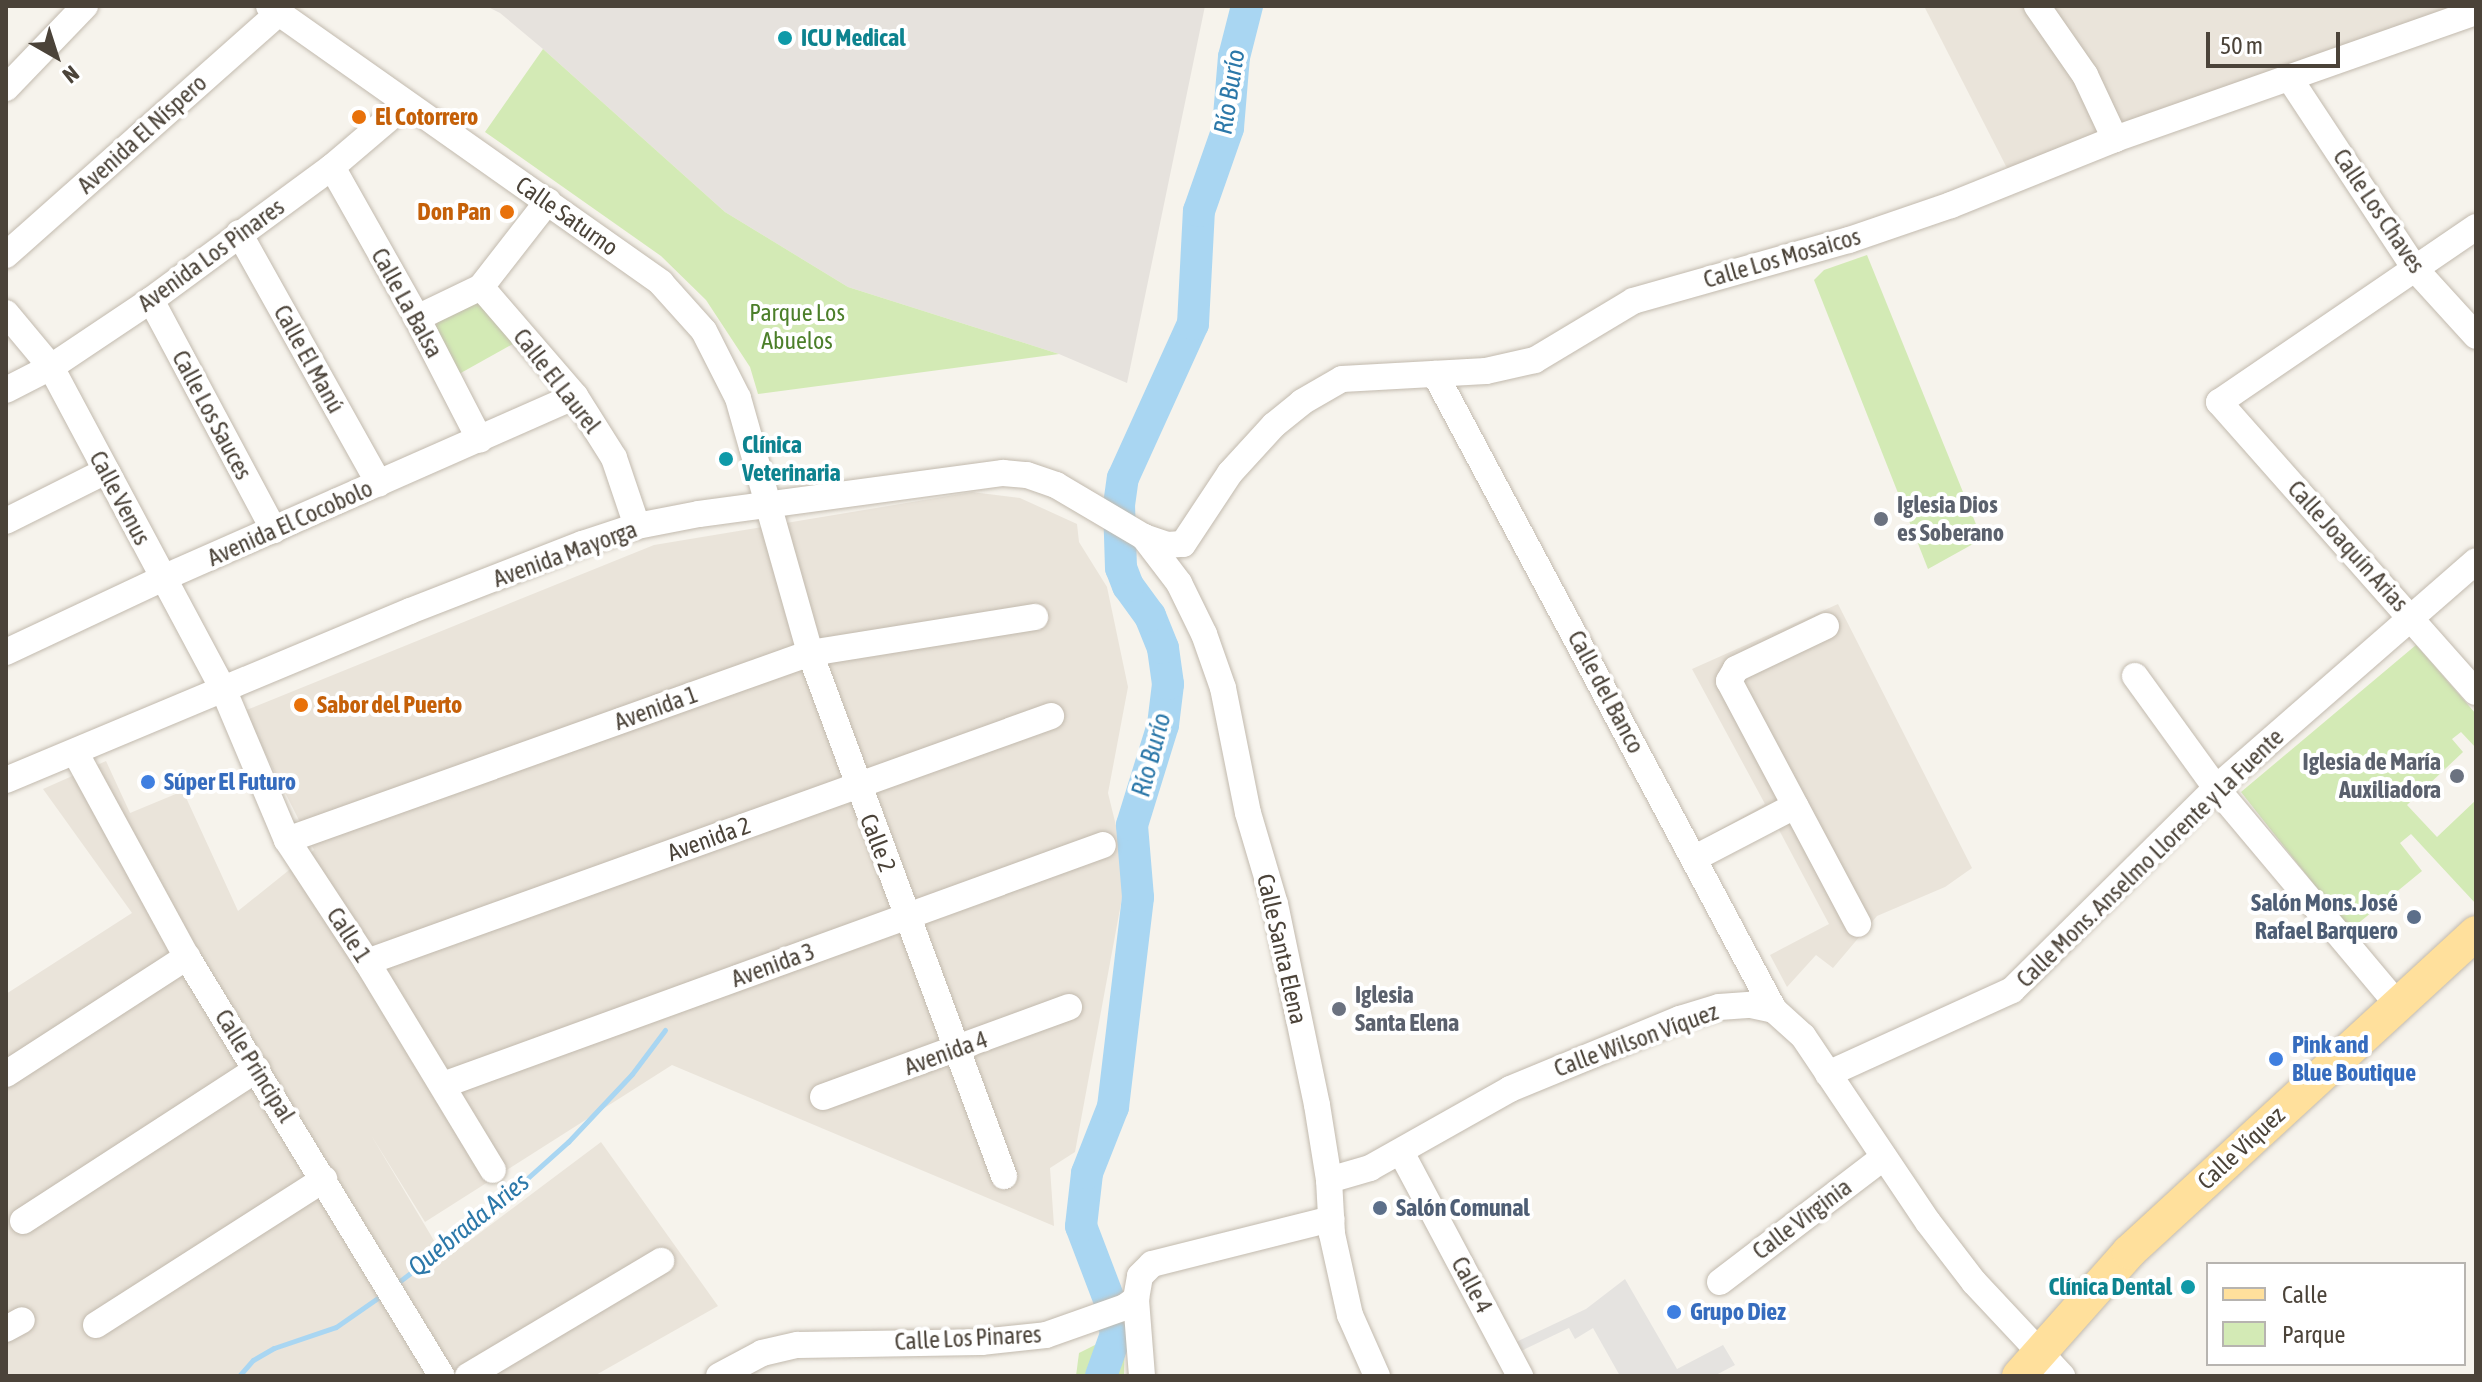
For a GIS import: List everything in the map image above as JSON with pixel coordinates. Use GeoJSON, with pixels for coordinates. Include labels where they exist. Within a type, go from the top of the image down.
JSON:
{"type":"FeatureCollection","features":[{"type":"Feature","properties":{"kind":"main road","name":"Calle Víquez"},"geometry":{"type":"LineString","coordinates":[[2040,1368],[2129,1252],[2476,933]]}},
{"type":"Feature","properties":{"kind":"street"},"geometry":{"type":"LineString","coordinates":[[6,88],[85,6]]}},
{"type":"Feature","properties":{"kind":"street"},"geometry":{"type":"LineString","coordinates":[[2037,6],[2085,75],[2115,139]]}},
{"type":"Feature","properties":{"kind":"street","name":"Calle Saturno"},"geometry":{"type":"LineString","coordinates":[[274,9],[661,283],[704,331],[738,398],[766,504]]}},
{"type":"Feature","properties":{"kind":"street","name":"Avenida El Níspero"},"geometry":{"type":"LineString","coordinates":[[6,255],[274,9]]}},
{"type":"Feature","properties":{"kind":"street","name":"Calle Los Mosaicos"},"geometry":{"type":"LineString","coordinates":[[1179,583],[1181,565],[1191,537],[1240,460],[1302,402],[1342,379],[1486,371],[1535,360],[1633,301],[1849,240],[1951,205],[2115,139],[2476,12]]}},
{"type":"Feature","properties":{"kind":"street","name":"Calle Los Chaves"},"geometry":{"type":"LineString","coordinates":[[2290,79],[2416,270],[2476,336]]}},
{"type":"Feature","properties":{"kind":"street","name":"Avenida Los Pinares"},"geometry":{"type":"LineString","coordinates":[[6,390],[51,367],[151,300],[332,167],[406,104]]}},
{"type":"Feature","properties":{"kind":"street","name":"Calle La Balsa"},"geometry":{"type":"LineString","coordinates":[[332,167],[417,318],[480,440]]}},
{"type":"Feature","properties":{"kind":"street"},"geometry":{"type":"LineString","coordinates":[[417,318],[481,287],[548,201]]}},
{"type":"Feature","properties":{"kind":"street"},"geometry":{"type":"LineString","coordinates":[[2416,270],[2476,227]]}},
{"type":"Feature","properties":{"kind":"street","name":"Calle El Manú"},"geometry":{"type":"LineString","coordinates":[[239,233],[379,484]]}},
{"type":"Feature","properties":{"kind":"street","name":"Calle Joaquín Arias"},"geometry":{"type":"LineString","coordinates":[[2416,270],[2219,402],[2476,692]]}},
{"type":"Feature","properties":{"kind":"street","name":"Calle El Laurel"},"geometry":{"type":"LineString","coordinates":[[481,287],[575,396],[614,458],[637,526]]}},
{"type":"Feature","properties":{"kind":"street","name":"Calle Los Sauces"},"geometry":{"type":"LineString","coordinates":[[151,300],[274,530]]}},
{"type":"Feature","properties":{"kind":"street","name":"Calle Venus"},"geometry":{"type":"LineString","coordinates":[[6,313],[51,367],[224,691]]}},
{"type":"Feature","properties":{"kind":"street","name":"Calle del Banco"},"geometry":{"type":"LineString","coordinates":[[1435,374],[1774,1010]]}},
{"type":"Feature","properties":{"kind":"street","name":"Avenida El Cocobolo"},"geometry":{"type":"LineString","coordinates":[[6,652],[163,578],[575,396]]}},
{"type":"Feature","properties":{"kind":"street"},"geometry":{"type":"LineString","coordinates":[[6,521],[106,471]]}},
{"type":"Feature","properties":{"kind":"street","name":"Avenida Mayorga"},"geometry":{"type":"LineString","coordinates":[[6,780],[410,611],[637,526],[766,504],[1003,473],[1027,475],[1056,485],[1144,537]]}},
{"type":"Feature","properties":{"kind":"street","name":"Calle 2"},"geometry":{"type":"LineString","coordinates":[[766,504],[810,653],[856,786],[1004,1176]]}},
{"type":"Feature","properties":{"kind":"street"},"geometry":{"type":"LineString","coordinates":[[1144,537],[1176,546],[1191,537]]}},
{"type":"Feature","properties":{"kind":"street","name":"Calle Santa Elena"},"geometry":{"type":"LineString","coordinates":[[1144,537],[1179,583],[1204,634],[1223,688],[1248,813],[1275,904],[1329,1180],[1331,1219],[1350,1315],[1377,1376]]}},
{"type":"Feature","properties":{"kind":"street","name":"Calle Mons. Anselmo Llorente y La Fuente"},"geometry":{"type":"LineString","coordinates":[[1828,1074],[2012,990],[2216,788],[2476,561]]}},
{"type":"Feature","properties":{"kind":"street","name":"Avenida 1"},"geometry":{"type":"LineString","coordinates":[[287,840],[810,653],[1035,617]]}},
{"type":"Feature","properties":{"kind":"street"},"geometry":{"type":"LineString","coordinates":[[1826,626],[1736,669],[1729,681],[1858,924]]}},
{"type":"Feature","properties":{"kind":"street"},"geometry":{"type":"LineString","coordinates":[[2135,676],[2216,788],[2397,1004]]}},
{"type":"Feature","properties":{"kind":"street","name":"Calle 1"},"geometry":{"type":"LineString","coordinates":[[224,691],[287,840],[367,962],[493,1170]]}},
{"type":"Feature","properties":{"kind":"street","name":"Avenida 2"},"geometry":{"type":"LineString","coordinates":[[367,962],[1051,716]]}},
{"type":"Feature","properties":{"kind":"street","name":"Calle Principal"},"geometry":{"type":"LineString","coordinates":[[75,752],[187,957],[442,1376]]}},
{"type":"Feature","properties":{"kind":"street"},"geometry":{"type":"LineString","coordinates":[[1695,858],[1795,806]]}},
{"type":"Feature","properties":{"kind":"street","name":"Avenida 3"},"geometry":{"type":"LineString","coordinates":[[443,1085],[1103,845]]}},
{"type":"Feature","properties":{"kind":"street"},"geometry":{"type":"LineString","coordinates":[[6,1074],[187,957]]}},
{"type":"Feature","properties":{"kind":"street","name":"Calle Wilson Víquez"},"geometry":{"type":"LineString","coordinates":[[1329,1180],[1354,1175],[1401,1152],[1510,1089],[1680,1019],[1719,1007],[1751,1005],[1774,1010]]}},
{"type":"Feature","properties":{"kind":"street","name":"Avenida 4"},"geometry":{"type":"LineString","coordinates":[[823,1097],[1069,1007]]}},
{"type":"Feature","properties":{"kind":"street"},"geometry":{"type":"LineString","coordinates":[[1774,1010],[1793,1023],[1884,1157],[2040,1368]]}},
{"type":"Feature","properties":{"kind":"street"},"geometry":{"type":"LineString","coordinates":[[23,1221],[257,1069]]}},
{"type":"Feature","properties":{"kind":"street","name":"Calle 4"},"geometry":{"type":"LineString","coordinates":[[1401,1152],[1520,1376]]}},
{"type":"Feature","properties":{"kind":"street","name":"Calle Virginia"},"geometry":{"type":"LineString","coordinates":[[1720,1282],[1884,1157]]}},
{"type":"Feature","properties":{"kind":"street"},"geometry":{"type":"LineString","coordinates":[[96,1325],[324,1179]]}},
{"type":"Feature","properties":{"kind":"street"},"geometry":{"type":"LineString","coordinates":[[1142,1376],[1131,1303],[1140,1276],[1152,1264],[1331,1219]]}},
{"type":"Feature","properties":{"kind":"street"},"geometry":{"type":"LineString","coordinates":[[468,1376],[661,1261]]}},
{"type":"Feature","properties":{"kind":"street","name":"Calle Los Pinares"},"geometry":{"type":"LineString","coordinates":[[719,1376],[762,1353],[798,1345],[981,1342],[1046,1335],[1131,1303]]}},
{"type":"Feature","properties":{"kind":"shaded area"},"geometry":{"type":"Polygon","coordinates":[[[486,6],[1205,6],[1127,383],[1059,354],[848,287],[725,212],[543,49],[500,13],[486,6]]]}},
{"type":"Feature","properties":{"kind":"shaded area"},"geometry":{"type":"Polygon","coordinates":[[[1924,6],[2466,6],[2009,172],[1924,6]]]}},
{"type":"Feature","properties":{"kind":"shaded area"},"geometry":{"type":"Polygon","coordinates":[[[972,492],[1020,498],[1077,524],[1079,542],[1107,587],[1128,687],[1108,793],[1127,871],[1075,1152],[1050,1168],[1054,1226],[672,1065],[425,1222],[371,1135],[445,1259],[601,1142],[718,1306],[594,1376],[6,1376],[6,994],[132,913],[43,789],[106,761],[130,813],[183,791],[238,911],[314,850],[244,711],[654,545],[972,492]]]}},
{"type":"Feature","properties":{"kind":"shaded area"},"geometry":{"type":"Polygon","coordinates":[[[1838,604],[1972,868],[1945,887],[1877,916],[1833,968],[1816,955],[1787,987],[1770,955],[1829,924],[1778,828],[1720,858],[1708,836],[1765,804],[1692,669],[1838,604]]]}},
{"type":"Feature","properties":{"kind":"shaded area"},"geometry":{"type":"Polygon","coordinates":[[[1625,1279],[1677,1369],[1723,1345],[1735,1365],[1714,1376],[1620,1376],[1593,1328],[1575,1339],[1569,1328],[1519,1352],[1514,1343],[1586,1309],[1625,1279]]]}},
{"type":"Feature","properties":{"kind":"green space","name":"Parque Los Abuelos"},"geometry":{"type":"Polygon","coordinates":[[[543,49],[725,212],[848,287],[1059,354],[758,394],[750,367],[706,300],[661,256],[485,132],[543,49]]]}},
{"type":"Feature","properties":{"kind":"green space"},"geometry":{"type":"Polygon","coordinates":[[[1867,255],[1982,539],[1928,569],[1814,280],[1824,270],[1867,255]]]}},
{"type":"Feature","properties":{"kind":"green space"},"geometry":{"type":"Polygon","coordinates":[[[475,296],[520,340],[459,374],[436,332],[436,325],[439,319],[475,296]]]}},
{"type":"Feature","properties":{"kind":"green space"},"geometry":{"type":"Polygon","coordinates":[[[2416,645],[2476,714],[2476,748],[2461,732],[2452,739],[2463,752],[2407,805],[2437,837],[2476,800],[2476,904],[2411,834],[2400,843],[2422,871],[2350,930],[2241,792],[2416,645]]]}},
{"type":"Feature","properties":{"kind":"green space"},"geometry":{"type":"Polygon","coordinates":[[[1125,1330],[1124,1376],[1076,1376],[1079,1353],[1125,1330]]]}},
{"type":"Feature","properties":{"kind":"waterway","name":"Río Burío"},"geometry":{"type":"LineString","coordinates":[[1101,1376],[1116,1334],[1110,1302],[1081,1226],[1087,1173],[1113,1107],[1138,897],[1132,825],[1163,725],[1168,684],[1163,648],[1150,616],[1128,586],[1121,568],[1119,505],[1123,478],[1193,324],[1199,211],[1228,128],[1234,57],[1247,6]]}},
{"type":"Feature","properties":{"kind":"waterway","name":"Quebrada Aries"},"geometry":{"type":"LineString","coordinates":[[396,1284],[484,1217],[568,1142],[632,1074],[665,1030]]}},
{"type":"Feature","properties":{"kind":"waterway","name":"Quebrada Aries"},"geometry":{"type":"LineString","coordinates":[[239,1376],[253,1360],[274,1348],[336,1327],[382,1295]]}},
{"type":"Feature","properties":{"kind":"place","name":"ICU Medical"},"geometry":{"type":"Point","coordinates":[785,38]}},
{"type":"Feature","properties":{"kind":"place","name":"El Cotorrero"},"geometry":{"type":"Point","coordinates":[359,117]}},
{"type":"Feature","properties":{"kind":"place","name":"Don Pan"},"geometry":{"type":"Point","coordinates":[507,212]}},
{"type":"Feature","properties":{"kind":"place","name":"Clínica Veterinaria"},"geometry":{"type":"Point","coordinates":[726,459]}},
{"type":"Feature","properties":{"kind":"place","name":"Iglesia Dios es Soberano"},"geometry":{"type":"Point","coordinates":[1881,519]}},
{"type":"Feature","properties":{"kind":"place","name":"Sabor del Puerto"},"geometry":{"type":"Point","coordinates":[301,705]}},
{"type":"Feature","properties":{"kind":"place","name":"Iglesia de María Auxiliadora"},"geometry":{"type":"Point","coordinates":[2457,776]}},
{"type":"Feature","properties":{"kind":"place","name":"Súper El Futuro"},"geometry":{"type":"Point","coordinates":[148,782]}},
{"type":"Feature","properties":{"kind":"place","name":"Salón Mons. José Rafael Barquero"},"geometry":{"type":"Point","coordinates":[2414,917]}},
{"type":"Feature","properties":{"kind":"place","name":"Iglesia Santa Elena"},"geometry":{"type":"Point","coordinates":[1339,1009]}},
{"type":"Feature","properties":{"kind":"place","name":"Pink and Blue Boutique"},"geometry":{"type":"Point","coordinates":[2276,1059]}},
{"type":"Feature","properties":{"kind":"place","name":"Salón Comunal"},"geometry":{"type":"Point","coordinates":[1380,1208]}},
{"type":"Feature","properties":{"kind":"place","name":"Clínica Dental"},"geometry":{"type":"Point","coordinates":[2188,1287]}},
{"type":"Feature","properties":{"kind":"place","name":"Grupo Diez"},"geometry":{"type":"Point","coordinates":[1674,1312]}}]}
